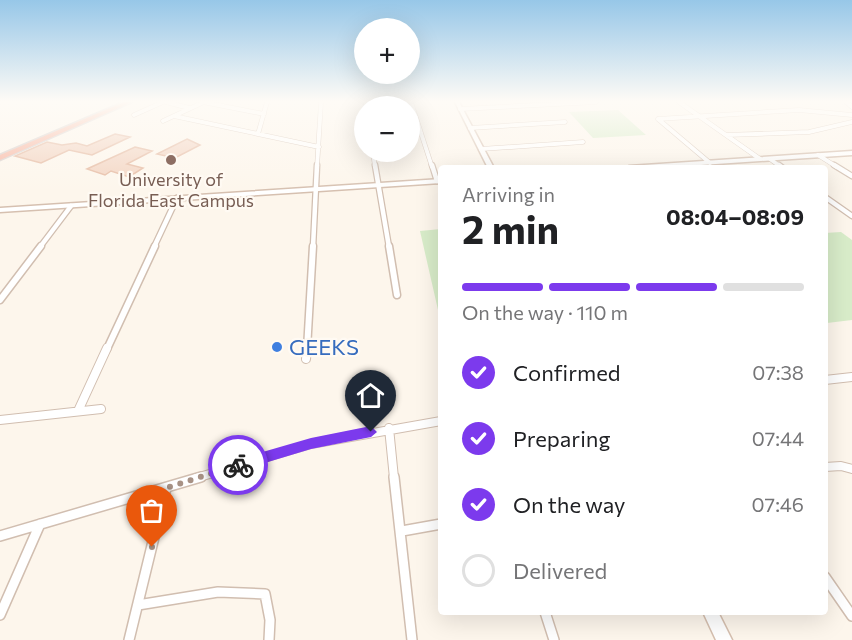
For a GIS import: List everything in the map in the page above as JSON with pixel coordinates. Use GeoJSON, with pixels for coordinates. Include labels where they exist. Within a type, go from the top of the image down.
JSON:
{"type":"FeatureCollection","features":[{"type":"Feature","properties":{"kind":"highway"},"geometry":{"type":"LineString","coordinates":[[0,156],[55,132]]}},
{"type":"Feature","properties":{"kind":"highway"},"geometry":{"type":"LineString","coordinates":[[0,156],[58,132]]}},
{"type":"Feature","properties":{"kind":"main road"},"geometry":{"type":"LineString","coordinates":[[472,132],[489,165]]}},
{"type":"Feature","properties":{"kind":"main road"},"geometry":{"type":"LineString","coordinates":[[678,165],[852,153]]}},
{"type":"Feature","properties":{"kind":"main road"},"geometry":{"type":"LineString","coordinates":[[0,210],[438,181]]}},
{"type":"Feature","properties":{"kind":"main road"},"geometry":{"type":"LineString","coordinates":[[712,615],[724,640]]}},
{"type":"Feature","properties":{"kind":"street"},"geometry":{"type":"LineString","coordinates":[[248,132],[319,147]]}},
{"type":"Feature","properties":{"kind":"street"},"geometry":{"type":"LineString","coordinates":[[306,359],[320,132]]}},
{"type":"Feature","properties":{"kind":"street"},"geometry":{"type":"LineString","coordinates":[[422,132],[438,178]]}},
{"type":"Feature","properties":{"kind":"street"},"geometry":{"type":"LineString","coordinates":[[673,132],[710,163]]}},
{"type":"Feature","properties":{"kind":"street"},"geometry":{"type":"LineString","coordinates":[[722,132],[760,159]]}},
{"type":"Feature","properties":{"kind":"street"},"geometry":{"type":"LineString","coordinates":[[726,135],[782,132]]}},
{"type":"Feature","properties":{"kind":"street"},"geometry":{"type":"LineString","coordinates":[[481,149],[583,142]]}},
{"type":"Feature","properties":{"kind":"street"},"geometry":{"type":"LineString","coordinates":[[818,155],[852,177]]}},
{"type":"Feature","properties":{"kind":"street"},"geometry":{"type":"LineString","coordinates":[[770,159],[779,165]]}},
{"type":"Feature","properties":{"kind":"street"},"geometry":{"type":"LineString","coordinates":[[375,162],[397,295]]}},
{"type":"Feature","properties":{"kind":"street"},"geometry":{"type":"LineString","coordinates":[[78,411],[177,198]]}},
{"type":"Feature","properties":{"kind":"street"},"geometry":{"type":"LineString","coordinates":[[828,199],[852,216]]}},
{"type":"Feature","properties":{"kind":"street"},"geometry":{"type":"LineString","coordinates":[[0,300],[71,206]]}},
{"type":"Feature","properties":{"kind":"street"},"geometry":{"type":"LineString","coordinates":[[828,380],[852,377]]}},
{"type":"Feature","properties":{"kind":"street"},"geometry":{"type":"LineString","coordinates":[[0,420],[101,408]]}},
{"type":"Feature","properties":{"kind":"street"},"geometry":{"type":"LineString","coordinates":[[0,536],[311,444],[438,421]]}},
{"type":"Feature","properties":{"kind":"street"},"geometry":{"type":"LineString","coordinates":[[389,429],[402,531],[412,640]]}},
{"type":"Feature","properties":{"kind":"street"},"geometry":{"type":"LineString","coordinates":[[828,468],[841,466],[852,469]]}},
{"type":"Feature","properties":{"kind":"street"},"geometry":{"type":"LineString","coordinates":[[129,640],[166,488]]}},
{"type":"Feature","properties":{"kind":"street"},"geometry":{"type":"LineString","coordinates":[[0,615],[40,524]]}},
{"type":"Feature","properties":{"kind":"street"},"geometry":{"type":"LineString","coordinates":[[402,531],[438,525]]}},
{"type":"Feature","properties":{"kind":"street"},"geometry":{"type":"LineString","coordinates":[[828,581],[852,616]]}},
{"type":"Feature","properties":{"kind":"street"},"geometry":{"type":"LineString","coordinates":[[138,605],[212,594],[248,591],[265,594],[270,620],[269,640]]}},
{"type":"Feature","properties":{"kind":"street"},"geometry":{"type":"LineString","coordinates":[[546,615],[554,640]]}},
{"type":"Feature","properties":{"kind":"green space"},"geometry":{"type":"Polygon","coordinates":[[[587,132],[642,132],[646,135],[593,138],[587,132]]]}},
{"type":"Feature","properties":{"kind":"green space"},"geometry":{"type":"Polygon","coordinates":[[[438,229],[438,310],[420,231],[438,229]]]}},
{"type":"Feature","properties":{"kind":"green space"},"geometry":{"type":"Polygon","coordinates":[[[841,232],[852,240],[852,320],[828,323],[828,233],[841,232]]]}},
{"type":"Feature","properties":{"kind":"building"},"geometry":{"type":"Polygon","coordinates":[[[115,134],[130,137],[92,155],[69,150],[41,163],[15,156],[47,142],[62,145],[76,143],[87,146],[115,134]]]}},
{"type":"Feature","properties":{"kind":"building"},"geometry":{"type":"Polygon","coordinates":[[[187,139],[200,145],[175,158],[157,154],[187,139]]]}},
{"type":"Feature","properties":{"kind":"building"},"geometry":{"type":"Polygon","coordinates":[[[135,147],[152,151],[127,164],[143,168],[129,177],[111,171],[105,175],[87,169],[135,147]]]}},
{"type":"Feature","properties":{"kind":"way so far"},"geometry":{"type":"LineString","coordinates":[[152,547],[166,488],[238,465]]}},
{"type":"Feature","properties":{"kind":"place","name":"University of Florida East Campus"},"geometry":{"type":"Point","coordinates":[171,160]}},
{"type":"Feature","properties":{"kind":"place","name":"GEEKS"},"geometry":{"type":"Point","coordinates":[277,347]}},
{"type":"Feature","properties":{"kind":"route"},"geometry":{"type":"LineString","coordinates":[[238,465],[311,444],[371,432]]}}]}
